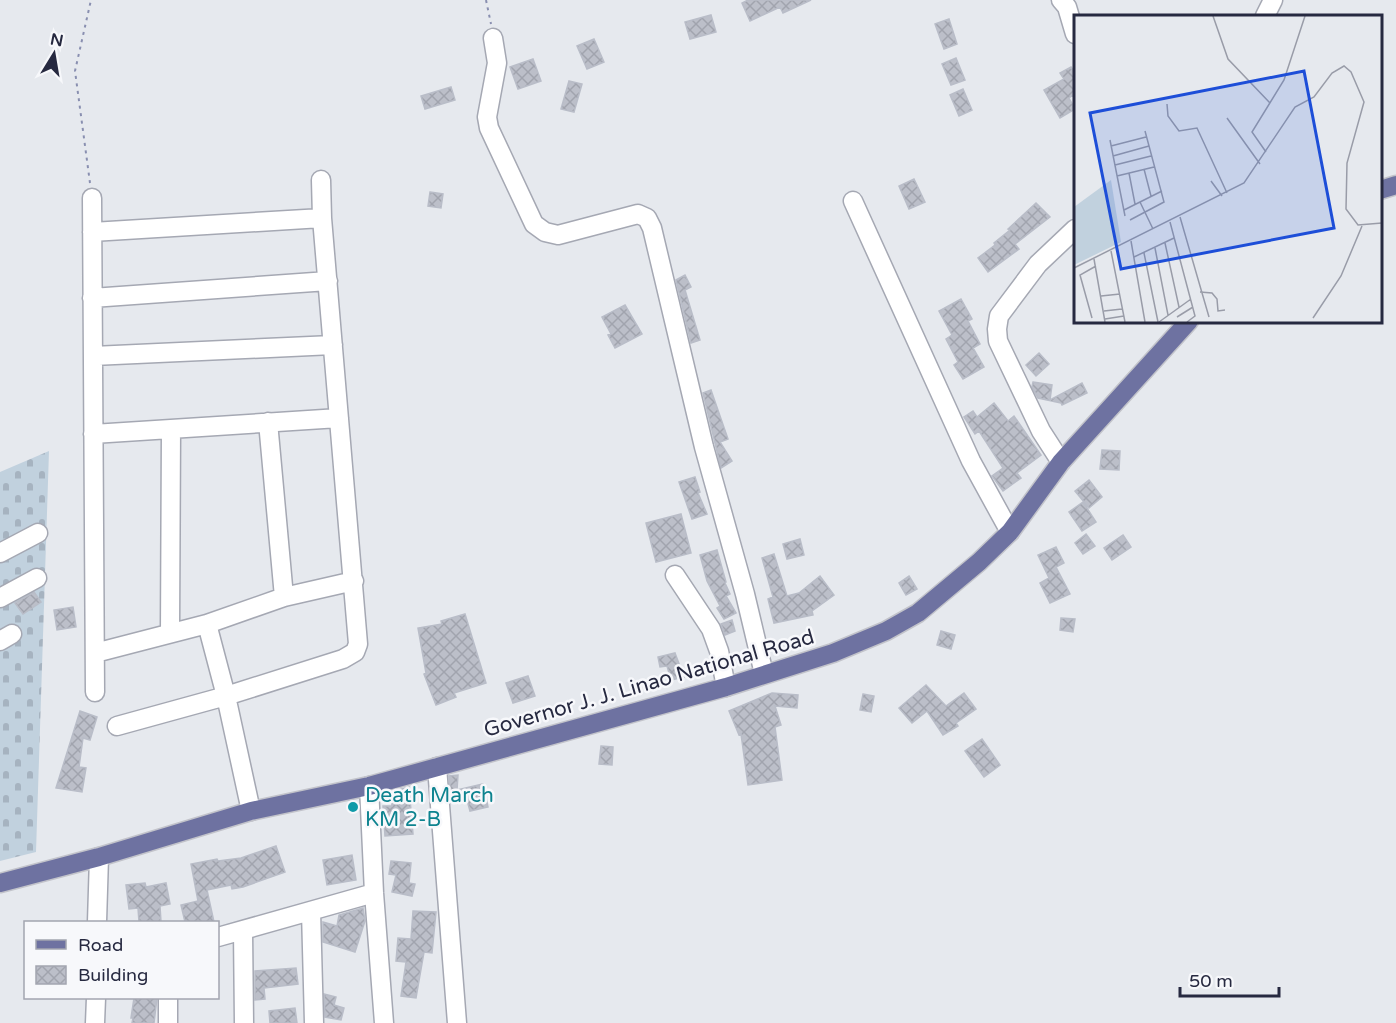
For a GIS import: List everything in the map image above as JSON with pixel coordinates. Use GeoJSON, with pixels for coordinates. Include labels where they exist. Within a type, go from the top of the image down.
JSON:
{"type":"FeatureCollection","features":[{"type":"Feature","properties":{"kind":"main road"},"geometry":{"type":"LineString","coordinates":[[1381,190],[1396,185]]}},
{"type":"Feature","properties":{"kind":"main road","name":"Governor J. J. Linao National Road"},"geometry":{"type":"LineString","coordinates":[[0,883],[99,857],[251,811],[369,786],[726,687],[832,653],[886,631],[918,613],[979,562],[1010,532],[1061,462],[1188,322]]}},
{"type":"Feature","properties":{"kind":"street"},"geometry":{"type":"LineString","coordinates":[[1061,0],[1067,7],[1074,31]]}},
{"type":"Feature","properties":{"kind":"street"},"geometry":{"type":"LineString","coordinates":[[1266,15],[1273,0]]}},
{"type":"Feature","properties":{"kind":"street"},"geometry":{"type":"LineString","coordinates":[[493,38],[497,63],[487,117],[502,157],[534,224],[545,232],[558,235],[638,214],[647,218],[652,228],[704,447],[745,594],[764,674]]}},
{"type":"Feature","properties":{"kind":"street"},"geometry":{"type":"LineString","coordinates":[[117,726],[226,696],[343,658],[355,652],[358,644],[322,218],[321,180]]}},
{"type":"Feature","properties":{"kind":"street"},"geometry":{"type":"LineString","coordinates":[[92,198],[95,692]]}},
{"type":"Feature","properties":{"kind":"street"},"geometry":{"type":"LineString","coordinates":[[853,201],[971,461],[1010,532]]}},
{"type":"Feature","properties":{"kind":"street"},"geometry":{"type":"LineString","coordinates":[[92,232],[322,218]]}},
{"type":"Feature","properties":{"kind":"street"},"geometry":{"type":"LineString","coordinates":[[1061,462],[1041,431],[998,341],[997,330],[999,316],[1038,264],[1074,230]]}},
{"type":"Feature","properties":{"kind":"street"},"geometry":{"type":"LineString","coordinates":[[92,298],[328,280]]}},
{"type":"Feature","properties":{"kind":"street"},"geometry":{"type":"LineString","coordinates":[[93,357],[333,345]]}},
{"type":"Feature","properties":{"kind":"street"},"geometry":{"type":"LineString","coordinates":[[93,434],[339,418]]}},
{"type":"Feature","properties":{"kind":"street"},"geometry":{"type":"LineString","coordinates":[[268,422],[284,597]]}},
{"type":"Feature","properties":{"kind":"street"},"geometry":{"type":"LineString","coordinates":[[170,632],[171,429]]}},
{"type":"Feature","properties":{"kind":"street"},"geometry":{"type":"LineString","coordinates":[[0,553],[38,533]]}},
{"type":"Feature","properties":{"kind":"street"},"geometry":{"type":"LineString","coordinates":[[675,575],[711,628],[719,651],[726,687]]}},
{"type":"Feature","properties":{"kind":"street"},"geometry":{"type":"LineString","coordinates":[[0,598],[38,578]]}},
{"type":"Feature","properties":{"kind":"street"},"geometry":{"type":"LineString","coordinates":[[95,653],[207,624],[284,597],[354,580]]}},
{"type":"Feature","properties":{"kind":"street"},"geometry":{"type":"LineString","coordinates":[[207,624],[226,696],[251,811]]}},
{"type":"Feature","properties":{"kind":"street"},"geometry":{"type":"LineString","coordinates":[[437,767],[457,1023]]}},
{"type":"Feature","properties":{"kind":"street"},"geometry":{"type":"LineString","coordinates":[[369,786],[384,1023]]}},
{"type":"Feature","properties":{"kind":"street"},"geometry":{"type":"LineString","coordinates":[[97,921],[99,857]]}},
{"type":"Feature","properties":{"kind":"street"},"geometry":{"type":"LineString","coordinates":[[219,937],[374,893]]}},
{"type":"Feature","properties":{"kind":"street"},"geometry":{"type":"LineString","coordinates":[[311,911],[314,1023]]}},
{"type":"Feature","properties":{"kind":"street"},"geometry":{"type":"LineString","coordinates":[[243,931],[244,1023]]}},
{"type":"Feature","properties":{"kind":"street"},"geometry":{"type":"LineString","coordinates":[[96,999],[96,1023]]}},
{"type":"Feature","properties":{"kind":"street"},"geometry":{"type":"LineString","coordinates":[[168,999],[168,1023]]}},
{"type":"Feature","properties":{"kind":"path"},"geometry":{"type":"LineString","coordinates":[[91,0],[75,71],[92,198]]}},
{"type":"Feature","properties":{"kind":"path"},"geometry":{"type":"LineString","coordinates":[[486,0],[493,38]]}},
{"type":"Feature","properties":{"kind":"green space"},"geometry":{"type":"Polygon","coordinates":[[[49,451],[36,852],[0,861],[0,472],[49,451]]]}},
{"type":"Feature","properties":{"kind":"building"},"geometry":{"type":"Polygon","coordinates":[[[748,0],[811,0],[783,13],[780,7],[750,21],[742,3],[748,0]]]}},
{"type":"Feature","properties":{"kind":"building"},"geometry":{"type":"Polygon","coordinates":[[[711,15],[716,32],[690,39],[685,22],[711,15]]]}},
{"type":"Feature","properties":{"kind":"building"},"geometry":{"type":"Polygon","coordinates":[[[949,19],[957,44],[944,49],[935,24],[949,19]]]}},
{"type":"Feature","properties":{"kind":"building"},"geometry":{"type":"Polygon","coordinates":[[[594,39],[604,62],[587,69],[577,46],[594,39]]]}},
{"type":"Feature","properties":{"kind":"building"},"geometry":{"type":"Polygon","coordinates":[[[956,58],[965,80],[951,85],[942,64],[956,58]]]}},
{"type":"Feature","properties":{"kind":"building"},"geometry":{"type":"Polygon","coordinates":[[[533,59],[541,81],[518,89],[510,67],[533,59]]]}},
{"type":"Feature","properties":{"kind":"building"},"geometry":{"type":"Polygon","coordinates":[[[1071,67],[1074,72],[1074,97],[1073,95],[1069,98],[1074,110],[1060,118],[1044,90],[1064,79],[1060,73],[1071,67]]]}},
{"type":"Feature","properties":{"kind":"building"},"geometry":{"type":"Polygon","coordinates":[[[569,81],[582,84],[574,112],[561,109],[569,81]]]}},
{"type":"Feature","properties":{"kind":"building"},"geometry":{"type":"Polygon","coordinates":[[[451,87],[455,100],[425,109],[421,96],[451,87]]]}},
{"type":"Feature","properties":{"kind":"building"},"geometry":{"type":"Polygon","coordinates":[[[963,89],[972,110],[959,116],[950,95],[963,89]]]}},
{"type":"Feature","properties":{"kind":"building"},"geometry":{"type":"Polygon","coordinates":[[[914,179],[925,202],[909,209],[899,186],[914,179]]]}},
{"type":"Feature","properties":{"kind":"building"},"geometry":{"type":"Polygon","coordinates":[[[430,192],[443,194],[441,208],[428,206],[430,192]]]}},
{"type":"Feature","properties":{"kind":"building"},"geometry":{"type":"Polygon","coordinates":[[[1036,203],[1050,217],[1015,244],[1019,249],[988,272],[978,258],[995,245],[994,243],[1036,203]]]}},
{"type":"Feature","properties":{"kind":"building"},"geometry":{"type":"Polygon","coordinates":[[[685,275],[691,287],[685,290],[700,340],[691,343],[676,280],[685,275]]]}},
{"type":"Feature","properties":{"kind":"building"},"geometry":{"type":"Polygon","coordinates":[[[961,299],[972,319],[968,321],[980,344],[973,348],[984,367],[963,379],[954,365],[958,362],[946,339],[952,335],[939,311],[961,299]]]}},
{"type":"Feature","properties":{"kind":"building"},"geometry":{"type":"Polygon","coordinates":[[[625,305],[642,334],[615,348],[602,317],[625,305]]]}},
{"type":"Feature","properties":{"kind":"building"},"geometry":{"type":"Polygon","coordinates":[[[1039,353],[1049,364],[1036,376],[1026,365],[1039,353]]]}},
{"type":"Feature","properties":{"kind":"building"},"geometry":{"type":"Polygon","coordinates":[[[1033,382],[1052,385],[1050,400],[1082,383],[1087,393],[1062,405],[1038,398],[1032,387],[1033,382]]]}},
{"type":"Feature","properties":{"kind":"building"},"geometry":{"type":"Polygon","coordinates":[[[711,390],[728,439],[720,442],[732,461],[721,468],[703,393],[711,390]]]}},
{"type":"Feature","properties":{"kind":"building"},"geometry":{"type":"Polygon","coordinates":[[[994,403],[1008,421],[1014,416],[1041,455],[1017,473],[1021,478],[1003,491],[992,476],[1003,468],[979,431],[975,434],[964,417],[973,411],[977,417],[994,403]]]}},
{"type":"Feature","properties":{"kind":"building"},"geometry":{"type":"Polygon","coordinates":[[[1102,450],[1120,451],[1119,470],[1100,469],[1102,450]]]}},
{"type":"Feature","properties":{"kind":"building"},"geometry":{"type":"Polygon","coordinates":[[[695,477],[700,492],[698,493],[707,514],[692,519],[679,482],[695,477]]]}},
{"type":"Feature","properties":{"kind":"building"},"geometry":{"type":"Polygon","coordinates":[[[1089,480],[1102,497],[1089,508],[1075,491],[1089,480]]]}},
{"type":"Feature","properties":{"kind":"building"},"geometry":{"type":"Polygon","coordinates":[[[1083,502],[1096,522],[1082,531],[1069,512],[1083,502]]]}},
{"type":"Feature","properties":{"kind":"building"},"geometry":{"type":"Polygon","coordinates":[[[681,514],[691,553],[656,562],[646,523],[681,514]]]}},
{"type":"Feature","properties":{"kind":"building"},"geometry":{"type":"Polygon","coordinates":[[[1086,534],[1095,546],[1083,554],[1075,543],[1086,534]]]}},
{"type":"Feature","properties":{"kind":"building"},"geometry":{"type":"Polygon","coordinates":[[[1123,535],[1131,547],[1112,560],[1104,548],[1123,535]]]}},
{"type":"Feature","properties":{"kind":"building"},"geometry":{"type":"Polygon","coordinates":[[[800,539],[804,555],[787,559],[783,544],[800,539]]]}},
{"type":"Feature","properties":{"kind":"building"},"geometry":{"type":"Polygon","coordinates":[[[1056,547],[1064,563],[1056,567],[1070,594],[1050,603],[1040,583],[1049,578],[1038,555],[1056,547]]]}},
{"type":"Feature","properties":{"kind":"building"},"geometry":{"type":"Polygon","coordinates":[[[717,550],[730,594],[726,596],[736,613],[724,619],[717,608],[720,606],[707,581],[700,555],[717,550]]]}},
{"type":"Feature","properties":{"kind":"building"},"geometry":{"type":"Polygon","coordinates":[[[774,554],[787,596],[799,593],[820,576],[834,595],[812,611],[813,615],[774,623],[768,599],[773,597],[762,558],[774,554]]]}},
{"type":"Feature","properties":{"kind":"building"},"geometry":{"type":"Polygon","coordinates":[[[909,576],[917,589],[906,595],[899,583],[909,576]]]}},
{"type":"Feature","properties":{"kind":"building"},"geometry":{"type":"Polygon","coordinates":[[[34,592],[41,602],[23,614],[15,603],[34,592]]]}},
{"type":"Feature","properties":{"kind":"building"},"geometry":{"type":"Polygon","coordinates":[[[73,607],[76,627],[57,630],[54,610],[73,607]]]}},
{"type":"Feature","properties":{"kind":"building"},"geometry":{"type":"Polygon","coordinates":[[[465,614],[486,683],[454,693],[456,697],[436,705],[424,674],[426,673],[418,628],[442,624],[441,621],[465,614]]]}},
{"type":"Feature","properties":{"kind":"building"},"geometry":{"type":"Polygon","coordinates":[[[1061,618],[1075,619],[1073,632],[1060,630],[1061,618]]]}},
{"type":"Feature","properties":{"kind":"building"},"geometry":{"type":"Polygon","coordinates":[[[732,620],[735,631],[725,635],[721,624],[732,620]]]}},
{"type":"Feature","properties":{"kind":"building"},"geometry":{"type":"Polygon","coordinates":[[[941,631],[955,635],[951,649],[937,645],[941,631]]]}},
{"type":"Feature","properties":{"kind":"building"},"geometry":{"type":"Polygon","coordinates":[[[675,653],[684,677],[671,680],[667,666],[660,667],[658,657],[675,653]]]}},
{"type":"Feature","properties":{"kind":"building"},"geometry":{"type":"Polygon","coordinates":[[[528,676],[535,696],[513,703],[506,683],[528,676]]]}},
{"type":"Feature","properties":{"kind":"building"},"geometry":{"type":"Polygon","coordinates":[[[926,685],[946,706],[964,693],[976,709],[956,723],[958,726],[943,735],[927,711],[912,723],[899,708],[926,685]]]}},
{"type":"Feature","properties":{"kind":"building"},"geometry":{"type":"Polygon","coordinates":[[[772,693],[798,695],[797,708],[775,706],[781,725],[775,727],[782,780],[748,785],[741,734],[739,735],[729,711],[772,693]]]}},
{"type":"Feature","properties":{"kind":"building"},"geometry":{"type":"Polygon","coordinates":[[[863,694],[874,696],[871,712],[860,710],[863,694]]]}},
{"type":"Feature","properties":{"kind":"building"},"geometry":{"type":"Polygon","coordinates":[[[80,711],[97,717],[90,740],[83,738],[79,767],[86,768],[82,792],[56,788],[80,711]]]}},
{"type":"Feature","properties":{"kind":"building"},"geometry":{"type":"Polygon","coordinates":[[[982,739],[1000,765],[984,777],[965,751],[982,739]]]}},
{"type":"Feature","properties":{"kind":"building"},"geometry":{"type":"Polygon","coordinates":[[[601,746],[613,747],[612,765],[599,764],[601,746]]]}},
{"type":"Feature","properties":{"kind":"building"},"geometry":{"type":"Polygon","coordinates":[[[458,775],[457,790],[483,784],[488,807],[470,811],[467,800],[451,799],[449,776],[458,775]]]}},
{"type":"Feature","properties":{"kind":"building"},"geometry":{"type":"Polygon","coordinates":[[[409,787],[413,834],[385,836],[383,806],[392,806],[391,792],[409,787]]]}},
{"type":"Feature","properties":{"kind":"building"},"geometry":{"type":"Polygon","coordinates":[[[276,846],[285,872],[243,887],[232,889],[231,885],[207,890],[214,921],[185,921],[181,905],[198,901],[191,864],[217,859],[218,861],[241,858],[276,846]]]}},
{"type":"Feature","properties":{"kind":"building"},"geometry":{"type":"Polygon","coordinates":[[[352,855],[356,880],[327,885],[323,860],[352,855]]]}},
{"type":"Feature","properties":{"kind":"building"},"geometry":{"type":"Polygon","coordinates":[[[391,861],[411,863],[409,883],[415,884],[412,896],[392,892],[396,875],[389,874],[391,861]]]}},
{"type":"Feature","properties":{"kind":"building"},"geometry":{"type":"Polygon","coordinates":[[[145,883],[146,887],[166,883],[170,904],[160,906],[161,921],[139,921],[138,908],[129,909],[126,885],[145,883]]]}},
{"type":"Feature","properties":{"kind":"building"},"geometry":{"type":"Polygon","coordinates":[[[363,908],[365,921],[355,952],[323,942],[323,922],[337,926],[339,915],[363,908]]]}},
{"type":"Feature","properties":{"kind":"building"},"geometry":{"type":"Polygon","coordinates":[[[413,911],[436,912],[432,953],[424,952],[416,998],[401,996],[406,962],[396,961],[398,938],[411,939],[413,911]]]}},
{"type":"Feature","properties":{"kind":"building"},"geometry":{"type":"Polygon","coordinates":[[[296,968],[298,984],[264,988],[265,999],[255,1000],[255,971],[296,968]]]}},
{"type":"Feature","properties":{"kind":"building"},"geometry":{"type":"Polygon","coordinates":[[[324,994],[336,997],[334,1005],[344,1008],[341,1020],[325,1017],[324,994]]]}},
{"type":"Feature","properties":{"kind":"building"},"geometry":{"type":"Polygon","coordinates":[[[134,999],[157,999],[154,1023],[132,1023],[133,1018],[131,1018],[134,999]]]}},
{"type":"Feature","properties":{"kind":"building"},"geometry":{"type":"Polygon","coordinates":[[[295,1008],[297,1023],[270,1023],[269,1011],[295,1008]]]}},
{"type":"Feature","properties":{"kind":"place","name":"Death March KM 2-B"},"geometry":{"type":"Point","coordinates":[353,807]}}]}
